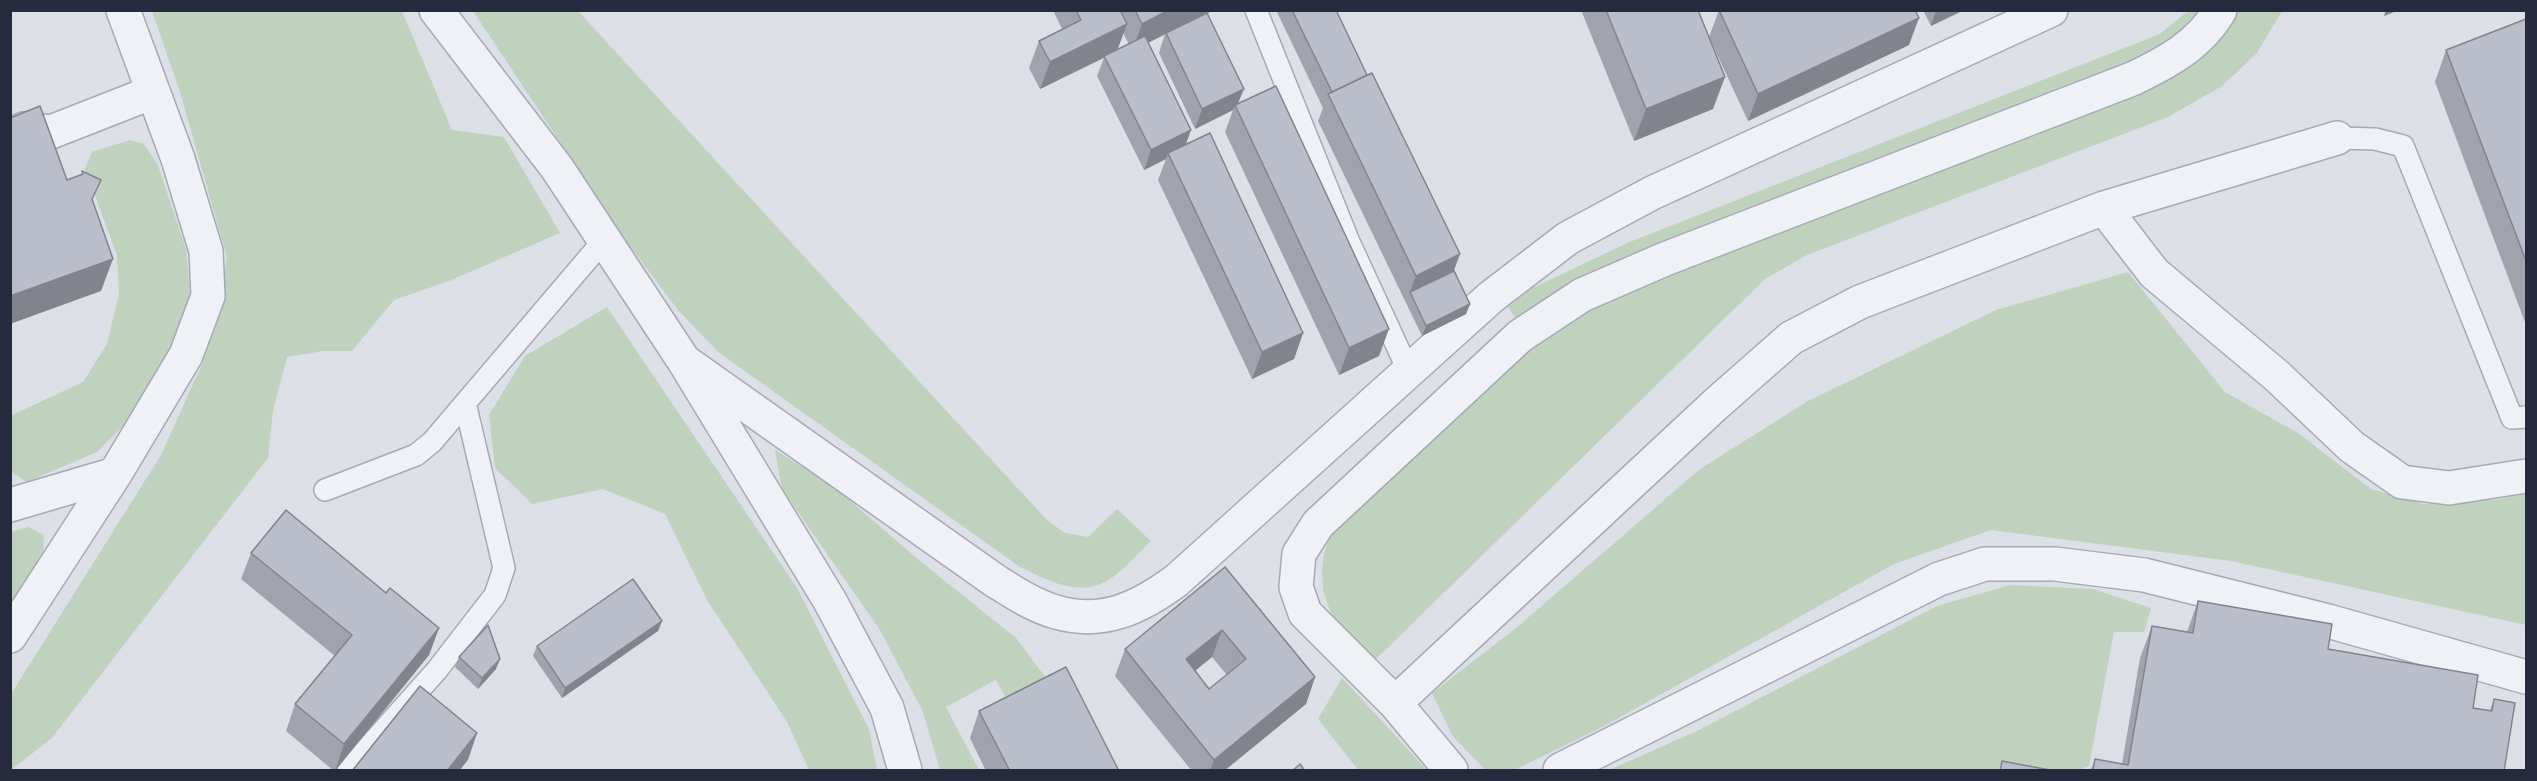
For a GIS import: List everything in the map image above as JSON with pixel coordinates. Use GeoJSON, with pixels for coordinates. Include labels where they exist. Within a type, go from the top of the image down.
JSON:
{"type":"FeatureCollection","features":[{"type":"Feature","properties":{"kind":"street"},"geometry":{"type":"LineString","coordinates":[[10,636],[115,474],[186,355],[207,296],[206,251],[178,159],[123,10]]}},
{"type":"Feature","properties":{"kind":"street"},"geometry":{"type":"LineString","coordinates":[[436,10],[557,168],[684,361],[830,601],[887,708],[905,771]]}},
{"type":"Feature","properties":{"kind":"street"},"geometry":{"type":"LineString","coordinates":[[684,361],[994,580],[1028,600],[1056,613],[1088,616],[1126,611],[1152,598],[1177,580],[1491,297],[1568,238],[1652,193],[2051,10]]}},
{"type":"Feature","properties":{"kind":"street"},"geometry":{"type":"LineString","coordinates":[[1451,771],[1395,704],[1305,613],[1296,587],[1299,554],[1318,524],[1520,336],[1582,295],[1665,260],[2132,79],[2170,61],[2209,29],[2220,10]]}},
{"type":"Feature","properties":{"kind":"street"},"geometry":{"type":"LineString","coordinates":[[10,135],[24,129],[51,132],[153,92]]}},
{"type":"Feature","properties":{"kind":"street"},"geometry":{"type":"LineString","coordinates":[[1395,704],[1716,404],[1791,338],[1860,302],[2104,208],[2337,138]]}},
{"type":"Feature","properties":{"kind":"street"},"geometry":{"type":"LineString","coordinates":[[2104,208],[2154,273],[2277,376],[2352,447],[2402,482],[2449,488],[2526,476]]}},
{"type":"Feature","properties":{"kind":"street"},"geometry":{"type":"LineString","coordinates":[[10,505],[115,474]]}},
{"type":"Feature","properties":{"kind":"street"},"geometry":{"type":"LineString","coordinates":[[1560,771],[1939,579],[1985,564],[2055,564],[2144,575],[2328,621],[2526,677]]}},
{"type":"Feature","properties":{"kind":"lane"},"geometry":{"type":"LineString","coordinates":[[1256,10],[1349,242],[1408,372]]}},
{"type":"Feature","properties":{"kind":"lane"},"geometry":{"type":"LineString","coordinates":[[2337,138],[2375,139],[2403,146],[2512,418],[2526,417]]}},
{"type":"Feature","properties":{"kind":"lane"},"geometry":{"type":"LineString","coordinates":[[325,490],[416,455],[432,442],[603,240]]}},
{"type":"Feature","properties":{"kind":"lane"},"geometry":{"type":"LineString","coordinates":[[348,771],[436,670],[495,596],[504,568],[465,403]]}},
{"type":"Feature","properties":{"kind":"green space"},"geometry":{"type":"Polygon","coordinates":[[[152,11],[402,11],[452,130],[504,137],[560,233],[449,281],[394,300],[352,351],[324,351],[287,357],[273,411],[268,458],[52,738],[11,770],[11,694],[161,455],[203,362],[227,258],[180,92],[152,11]]]}},
{"type":"Feature","properties":{"kind":"green space"},"geometry":{"type":"Polygon","coordinates":[[[473,11],[578,11],[1047,520],[1065,533],[1088,537],[1117,509],[1151,541],[1116,575],[1094,586],[1072,587],[1040,577],[1020,567],[718,352],[678,310],[623,237],[473,11]]]}},
{"type":"Feature","properties":{"kind":"green space"},"geometry":{"type":"Polygon","coordinates":[[[2188,11],[2208,11],[2170,45],[1519,324],[1508,307],[1531,289],[1627,243],[2160,34],[2188,11]]]}},
{"type":"Feature","properties":{"kind":"green space"},"geometry":{"type":"Polygon","coordinates":[[[2236,11],[2282,11],[2257,53],[2222,86],[2168,117],[1807,255],[1765,279],[1372,663],[1333,620],[1323,590],[1322,569],[1329,538],[1342,521],[1528,347],[1594,303],[2138,87],[2236,11]]]}},
{"type":"Feature","properties":{"kind":"green space"},"geometry":{"type":"Polygon","coordinates":[[[130,140],[144,144],[158,165],[186,249],[190,294],[175,343],[128,421],[97,452],[27,482],[11,472],[10,416],[83,382],[107,344],[119,294],[117,255],[85,169],[92,152],[130,140]]]}},
{"type":"Feature","properties":{"kind":"green space"},"geometry":{"type":"Polygon","coordinates":[[[2128,272],[2225,392],[2298,433],[2371,489],[2423,504],[2495,500],[2526,494],[2526,625],[2231,561],[1991,530],[1894,564],[1606,725],[1517,769],[1485,770],[1452,735],[1432,693],[1516,628],[1700,469],[1808,401],[1996,310],[2128,272]]]}},
{"type":"Feature","properties":{"kind":"green space"},"geometry":{"type":"Polygon","coordinates":[[[607,307],[797,588],[869,729],[877,770],[809,770],[787,722],[707,600],[665,514],[603,489],[532,504],[495,468],[489,415],[525,356],[607,307]]]}},
{"type":"Feature","properties":{"kind":"green space"},"geometry":{"type":"Polygon","coordinates":[[[775,450],[833,486],[920,561],[1016,638],[1052,686],[1011,707],[996,680],[946,707],[979,770],[940,770],[923,712],[880,630],[782,489],[775,450]]]}},
{"type":"Feature","properties":{"kind":"green space"},"geometry":{"type":"Polygon","coordinates":[[[28,527],[44,535],[43,554],[11,604],[11,532],[28,527]]]}},
{"type":"Feature","properties":{"kind":"green space"},"geometry":{"type":"Polygon","coordinates":[[[2010,585],[2093,589],[2151,608],[2144,632],[2114,632],[2089,766],[2078,770],[1609,770],[1697,731],[1937,606],[2010,585]]]}},
{"type":"Feature","properties":{"kind":"green space"},"geometry":{"type":"Polygon","coordinates":[[[1342,678],[1427,770],[1358,770],[1318,719],[1342,678]]]}},
{"type":"Feature","properties":{"kind":"building"},"geometry":{"type":"Polygon","coordinates":[[[1076,10],[1120,10],[1127,24],[1050,62],[1039,41],[1081,20],[1076,10]]]}},
{"type":"Feature","properties":{"kind":"building"},"geometry":{"type":"Polygon","coordinates":[[[1135,10],[1169,10],[1142,24],[1135,10]]]}},
{"type":"Feature","properties":{"kind":"building"},"geometry":{"type":"Polygon","coordinates":[[[1292,10],[1336,10],[1367,75],[1332,92],[1292,10]]]}},
{"type":"Feature","properties":{"kind":"building"},"geometry":{"type":"Polygon","coordinates":[[[1606,10],[1698,10],[1725,77],[1646,109],[1606,10]]]}},
{"type":"Feature","properties":{"kind":"building"},"geometry":{"type":"Polygon","coordinates":[[[1719,10],[1915,10],[1919,18],[1758,94],[1719,10]]]}},
{"type":"Feature","properties":{"kind":"building"},"geometry":{"type":"Polygon","coordinates":[[[1207,13],[1244,89],[1202,109],[1166,33],[1207,13]]]}},
{"type":"Feature","properties":{"kind":"building"},"geometry":{"type":"Polygon","coordinates":[[[2526,19],[2526,261],[2446,50],[2526,19]]]}},
{"type":"Feature","properties":{"kind":"building"},"geometry":{"type":"Polygon","coordinates":[[[1145,36],[1191,130],[1151,150],[1104,56],[1145,36]]]}},
{"type":"Feature","properties":{"kind":"building"},"geometry":{"type":"Polygon","coordinates":[[[1372,73],[1460,254],[1416,276],[1328,94],[1372,73]]]}},
{"type":"Feature","properties":{"kind":"building"},"geometry":{"type":"Polygon","coordinates":[[[1276,86],[1389,329],[1349,348],[1235,105],[1276,86]]]}},
{"type":"Feature","properties":{"kind":"building"},"geometry":{"type":"Polygon","coordinates":[[[40,106],[67,180],[83,174],[82,171],[101,180],[92,199],[113,259],[10,296],[10,118],[40,106]]]}},
{"type":"Feature","properties":{"kind":"building"},"geometry":{"type":"Polygon","coordinates":[[[1210,133],[1303,333],[1262,352],[1168,153],[1210,133]]]}},
{"type":"Feature","properties":{"kind":"building"},"geometry":{"type":"Polygon","coordinates":[[[1454,271],[1470,304],[1426,326],[1410,292],[1454,271]]]}},
{"type":"Feature","properties":{"kind":"building"},"geometry":{"type":"Polygon","coordinates":[[[286,510],[386,593],[390,588],[439,628],[344,744],[295,704],[352,635],[251,553],[286,510]]]}},
{"type":"Feature","properties":{"kind":"building"},"geometry":{"type":"Polygon","coordinates":[[[1225,567],[1315,677],[1214,760],[1125,649],[1225,567]],[[1222,630],[1186,659],[1209,689],[1246,659],[1222,630]]]}},
{"type":"Feature","properties":{"kind":"building"},"geometry":{"type":"Polygon","coordinates":[[[633,579],[662,621],[565,688],[537,646],[633,579]]]}},
{"type":"Feature","properties":{"kind":"building"},"geometry":{"type":"Polygon","coordinates":[[[2198,601],[2332,624],[2328,649],[2478,675],[2473,708],[2492,711],[2494,699],[2515,703],[2504,771],[2093,771],[2095,759],[2128,765],[2152,626],[2193,633],[2198,601]]]}},
{"type":"Feature","properties":{"kind":"building"},"geometry":{"type":"Polygon","coordinates":[[[488,625],[500,659],[482,678],[459,657],[488,625]]]}},
{"type":"Feature","properties":{"kind":"building"},"geometry":{"type":"Polygon","coordinates":[[[1066,667],[1119,771],[1010,771],[979,711],[1066,667]]]}},
{"type":"Feature","properties":{"kind":"building"},"geometry":{"type":"Polygon","coordinates":[[[420,686],[477,733],[447,771],[352,771],[420,686]]]}},
{"type":"Feature","properties":{"kind":"building"},"geometry":{"type":"Polygon","coordinates":[[[2002,761],[2055,771],[2000,771],[2002,761]]]}},
{"type":"Feature","properties":{"kind":"building"},"geometry":{"type":"Polygon","coordinates":[[[1300,764],[1305,771],[1292,771],[1300,764]]]}}]}
